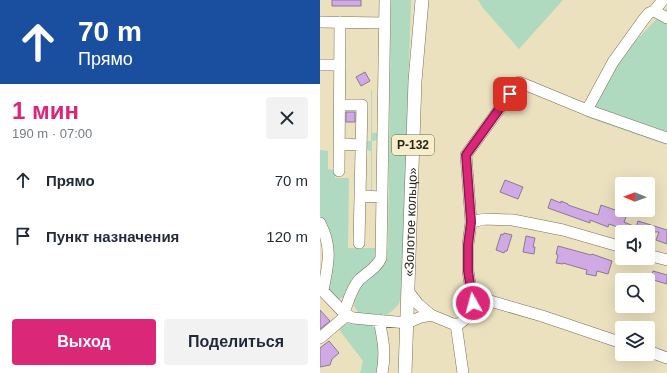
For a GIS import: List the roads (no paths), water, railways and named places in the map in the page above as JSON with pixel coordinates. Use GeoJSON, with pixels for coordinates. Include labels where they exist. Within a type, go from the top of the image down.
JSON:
{"type":"FeatureCollection","features":[{"type":"Feature","properties":{"kind":"main road","name":"«Золотое кольцо»"},"geometry":{"type":"LineString","coordinates":[[406,373],[415,81],[422,0]]}},
{"type":"Feature","properties":{"kind":"street"},"geometry":{"type":"LineString","coordinates":[[320,338],[346,314],[350,296],[357,283],[377,265],[380,259],[382,248],[385,0]]}},
{"type":"Feature","properties":{"kind":"street"},"geometry":{"type":"LineString","coordinates":[[588,110],[613,62],[644,19],[649,13],[654,11],[663,0]]}},
{"type":"Feature","properties":{"kind":"street"},"geometry":{"type":"LineString","coordinates":[[654,11],[667,18]]}},
{"type":"Feature","properties":{"kind":"street"},"geometry":{"type":"LineString","coordinates":[[320,22],[385,23]]}},
{"type":"Feature","properties":{"kind":"street"},"geometry":{"type":"LineString","coordinates":[[339,171],[340,22]]}},
{"type":"Feature","properties":{"kind":"street"},"geometry":{"type":"LineString","coordinates":[[320,65],[340,65]]}},
{"type":"Feature","properties":{"kind":"street"},"geometry":{"type":"LineString","coordinates":[[473,303],[468,271],[468,245],[471,222],[466,155],[519,82],[588,110],[667,138]]}},
{"type":"Feature","properties":{"kind":"street"},"geometry":{"type":"LineString","coordinates":[[340,105],[362,105],[359,243]]}},
{"type":"Feature","properties":{"kind":"street"},"geometry":{"type":"LineString","coordinates":[[339,144],[361,145]]}},
{"type":"Feature","properties":{"kind":"street"},"geometry":{"type":"LineString","coordinates":[[360,196],[382,197]]}},
{"type":"Feature","properties":{"kind":"street"},"geometry":{"type":"LineString","coordinates":[[471,222],[485,219],[513,220],[563,230],[615,245]]}},
{"type":"Feature","properties":{"kind":"street"},"geometry":{"type":"LineString","coordinates":[[320,223],[326,235],[328,245],[328,262],[322,289],[346,314],[353,318],[407,323],[421,317],[431,315]]}},
{"type":"Feature","properties":{"kind":"street"},"geometry":{"type":"LineString","coordinates":[[655,257],[667,260]]}},
{"type":"Feature","properties":{"kind":"street"},"geometry":{"type":"LineString","coordinates":[[408,291],[418,304],[431,315],[450,323],[456,324],[462,322],[466,318],[474,301],[478,298],[615,341]]}},
{"type":"Feature","properties":{"kind":"street"},"geometry":{"type":"LineString","coordinates":[[379,320],[384,348],[382,373]]}},
{"type":"Feature","properties":{"kind":"street"},"geometry":{"type":"LineString","coordinates":[[456,324],[463,373]]}},
{"type":"Feature","properties":{"kind":"street"},"geometry":{"type":"LineString","coordinates":[[655,354],[667,358]]}}]}
